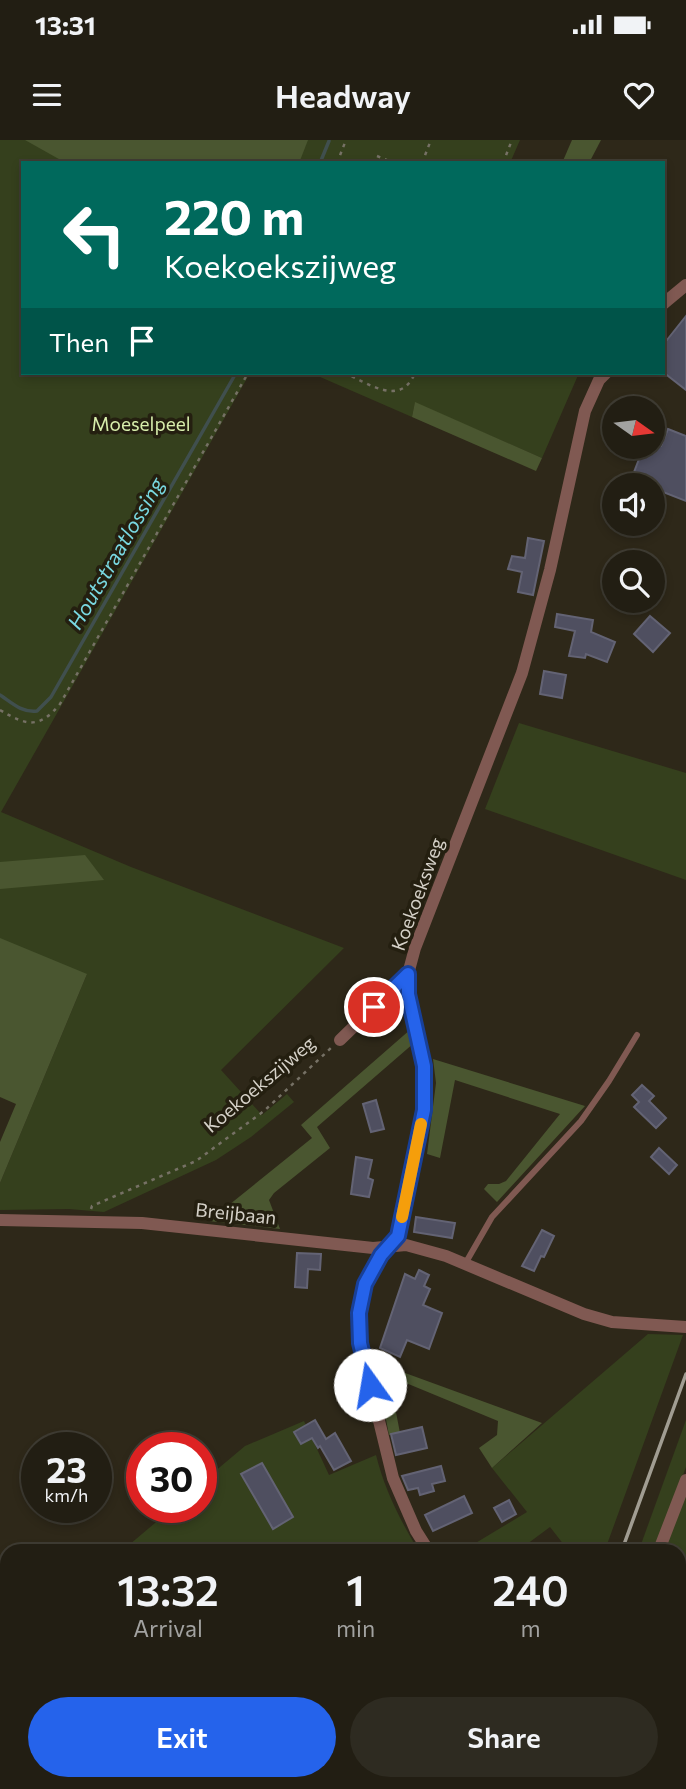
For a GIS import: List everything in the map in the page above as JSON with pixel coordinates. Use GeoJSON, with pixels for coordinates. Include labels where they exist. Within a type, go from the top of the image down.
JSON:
{"type":"FeatureCollection","features":[{"type":"Feature","properties":{"kind":"street"},"geometry":{"type":"LineString","coordinates":[[665,302],[686,285]]}},
{"type":"Feature","properties":{"kind":"street","name":"Koekoeksweg"},"geometry":{"type":"LineString","coordinates":[[424,1544],[393,1478],[360,1343],[359,1313],[365,1284],[381,1255],[398,1236],[424,1110],[424,1066],[408,994],[408,974],[415,948],[522,673],[550,570],[585,411],[604,375]]}},
{"type":"Feature","properties":{"kind":"street","name":"Koekoekszijweg"},"geometry":{"type":"LineString","coordinates":[[340,1040],[408,974]]}},
{"type":"Feature","properties":{"kind":"street","name":"Breijbaan"},"geometry":{"type":"LineString","coordinates":[[0,1220],[142,1223],[373,1248],[406,1245],[446,1256],[603,1320],[686,1327]]}},
{"type":"Feature","properties":{"kind":"street"},"geometry":{"type":"LineString","coordinates":[[661,1544],[686,1480]]}},
{"type":"Feature","properties":{"kind":"lane"},"geometry":{"type":"LineString","coordinates":[[465,1264],[492,1217],[581,1121],[637,1035]]}},
{"type":"Feature","properties":{"kind":"path"},"geometry":{"type":"LineString","coordinates":[[338,161],[346,140]]}},
{"type":"Feature","properties":{"kind":"path"},"geometry":{"type":"LineString","coordinates":[[423,161],[431,140]]}},
{"type":"Feature","properties":{"kind":"path"},"geometry":{"type":"LineString","coordinates":[[504,161],[512,140]]}},
{"type":"Feature","properties":{"kind":"path"},"geometry":{"type":"LineString","coordinates":[[377,156],[389,161]]}},
{"type":"Feature","properties":{"kind":"path"},"geometry":{"type":"LineString","coordinates":[[0,710],[33,723],[48,718],[60,704],[247,375]]}},
{"type":"Feature","properties":{"kind":"path"},"geometry":{"type":"LineString","coordinates":[[349,375],[390,392],[402,391],[411,383],[414,375]]}},
{"type":"Feature","properties":{"kind":"path","name":"Koekoekszijweg"},"geometry":{"type":"LineString","coordinates":[[85,1221],[92,1206],[196,1161],[264,1111],[340,1040]]}},
{"type":"Feature","properties":{"kind":"green space","name":"Moeselpeel"},"geometry":{"type":"Polygon","coordinates":[[[0,140],[520,140],[511,161],[21,161],[21,375],[249,375],[1,812],[131,867],[344,948],[221,1070],[262,1115],[287,1094],[294,1102],[251,1137],[216,1160],[104,1212],[69,1209],[0,1210],[0,1183],[87,974],[0,1092],[0,140]]]}},
{"type":"Feature","properties":{"kind":"green space"},"geometry":{"type":"Polygon","coordinates":[[[25,140],[308,140],[300,161],[62,161],[25,140]]]}},
{"type":"Feature","properties":{"kind":"green space"},"geometry":{"type":"Polygon","coordinates":[[[572,140],[601,140],[590,161],[563,161],[572,140]]]}},
{"type":"Feature","properties":{"kind":"green space"},"geometry":{"type":"Polygon","coordinates":[[[316,375],[578,375],[542,458],[415,403],[412,417],[316,375]]]}},
{"type":"Feature","properties":{"kind":"green space"},"geometry":{"type":"Polygon","coordinates":[[[415,402],[542,458],[536,471],[412,417],[415,402]]]}},
{"type":"Feature","properties":{"kind":"green space"},"geometry":{"type":"Polygon","coordinates":[[[519,723],[686,773],[686,880],[485,809],[519,723]]]}},
{"type":"Feature","properties":{"kind":"green space"},"geometry":{"type":"Polygon","coordinates":[[[85,855],[104,880],[0,889],[0,862],[85,855]]]}},
{"type":"Feature","properties":{"kind":"green space"},"geometry":{"type":"Polygon","coordinates":[[[0,938],[87,974],[0,1183],[0,1142],[16,1104],[0,1097],[0,938]]]}},
{"type":"Feature","properties":{"kind":"green space"},"geometry":{"type":"Polygon","coordinates":[[[411,1029],[414,1043],[317,1127],[330,1148],[269,1200],[280,1229],[209,1221],[312,1138],[301,1125],[411,1029]]]}},
{"type":"Feature","properties":{"kind":"green space"},"geometry":{"type":"Polygon","coordinates":[[[433,1059],[585,1106],[497,1202],[484,1189],[488,1184],[506,1181],[560,1114],[455,1080],[440,1158],[427,1154],[436,1083],[433,1059]]]}},
{"type":"Feature","properties":{"kind":"green space"},"geometry":{"type":"Polygon","coordinates":[[[648,1334],[683,1335],[607,1544],[563,1544],[550,1527],[527,1544],[474,1544],[527,1512],[492,1468],[648,1334]]]}},
{"type":"Feature","properties":{"kind":"green space"},"geometry":{"type":"Polygon","coordinates":[[[375,1362],[542,1423],[492,1468],[479,1448],[497,1435],[498,1421],[389,1376],[400,1433],[389,1435],[375,1362]]]}},
{"type":"Feature","properties":{"kind":"green space"},"geometry":{"type":"Polygon","coordinates":[[[686,1420],[686,1467],[657,1544],[641,1544],[686,1420]]]}},
{"type":"Feature","properties":{"kind":"green space"},"geometry":{"type":"Polygon","coordinates":[[[304,1421],[329,1475],[376,1455],[392,1500],[414,1543],[130,1544],[155,1523],[217,1523],[217,1470],[245,1446],[304,1421]]]}},
{"type":"Feature","properties":{"kind":"green space"},"geometry":{"type":"Polygon","coordinates":[[[686,1491],[686,1544],[666,1544],[686,1491]]]}},
{"type":"Feature","properties":{"kind":"building"},"geometry":{"type":"Polygon","coordinates":[[[686,316],[686,390],[665,374],[665,342],[686,316]]]}},
{"type":"Feature","properties":{"kind":"building"},"geometry":{"type":"Polygon","coordinates":[[[668,429],[686,436],[686,501],[665,493],[665,473],[634,473],[639,459],[665,459],[665,436],[668,429]]]}},
{"type":"Feature","properties":{"kind":"building"},"geometry":{"type":"Polygon","coordinates":[[[528,538],[544,541],[533,595],[518,592],[522,572],[508,569],[512,556],[525,558],[528,538]]]}},
{"type":"Feature","properties":{"kind":"building"},"geometry":{"type":"Polygon","coordinates":[[[557,614],[593,620],[591,632],[615,642],[607,662],[586,654],[585,658],[569,656],[575,631],[555,627],[557,614]]]}},
{"type":"Feature","properties":{"kind":"building"},"geometry":{"type":"Polygon","coordinates":[[[650,616],[670,633],[653,652],[634,634],[650,616]]]}},
{"type":"Feature","properties":{"kind":"building"},"geometry":{"type":"Polygon","coordinates":[[[544,671],[566,675],[562,698],[540,694],[544,671]]]}},
{"type":"Feature","properties":{"kind":"building"},"geometry":{"type":"Polygon","coordinates":[[[642,1085],[654,1096],[649,1101],[666,1118],[656,1128],[634,1107],[639,1102],[632,1095],[642,1085]]]}},
{"type":"Feature","properties":{"kind":"building"},"geometry":{"type":"Polygon","coordinates":[[[376,1100],[384,1129],[371,1132],[363,1104],[376,1100]]]}},
{"type":"Feature","properties":{"kind":"building"},"geometry":{"type":"Polygon","coordinates":[[[659,1148],[677,1165],[669,1174],[651,1157],[659,1148]]]}},
{"type":"Feature","properties":{"kind":"building"},"geometry":{"type":"Polygon","coordinates":[[[356,1157],[372,1160],[368,1178],[373,1180],[369,1197],[351,1194],[356,1157]]]}},
{"type":"Feature","properties":{"kind":"building"},"geometry":{"type":"Polygon","coordinates":[[[416,1217],[455,1223],[452,1238],[414,1232],[416,1217]]]}},
{"type":"Feature","properties":{"kind":"building"},"geometry":{"type":"Polygon","coordinates":[[[542,1230],[554,1236],[534,1271],[522,1266],[542,1230]]]}},
{"type":"Feature","properties":{"kind":"building"},"geometry":{"type":"Polygon","coordinates":[[[297,1253],[321,1254],[320,1270],[308,1269],[307,1288],[295,1287],[297,1253]]]}},
{"type":"Feature","properties":{"kind":"building"},"geometry":{"type":"Polygon","coordinates":[[[419,1270],[429,1275],[424,1286],[430,1289],[423,1305],[442,1313],[429,1349],[407,1340],[400,1357],[380,1348],[405,1274],[415,1279],[419,1270]]]}},
{"type":"Feature","properties":{"kind":"building"},"geometry":{"type":"Polygon","coordinates":[[[315,1420],[326,1439],[335,1433],[351,1461],[334,1470],[312,1438],[301,1444],[294,1432],[315,1420]]]}},
{"type":"Feature","properties":{"kind":"building"},"geometry":{"type":"Polygon","coordinates":[[[422,1427],[427,1448],[396,1455],[391,1434],[422,1427]]]}},
{"type":"Feature","properties":{"kind":"building"},"geometry":{"type":"Polygon","coordinates":[[[262,1463],[293,1517],[273,1529],[241,1474],[262,1463]]]}},
{"type":"Feature","properties":{"kind":"building"},"geometry":{"type":"Polygon","coordinates":[[[441,1466],[445,1481],[432,1484],[434,1491],[420,1495],[418,1488],[408,1490],[402,1476],[441,1466]]]}},
{"type":"Feature","properties":{"kind":"building"},"geometry":{"type":"Polygon","coordinates":[[[464,1496],[472,1513],[433,1531],[425,1515],[464,1496]]]}},
{"type":"Feature","properties":{"kind":"building"},"geometry":{"type":"Polygon","coordinates":[[[509,1500],[516,1514],[502,1522],[494,1508],[509,1500]]]}},
{"type":"Feature","properties":{"kind":"waterway","name":"Houtstraatlossing"},"geometry":{"type":"LineString","coordinates":[[321,161],[329,141]]}},
{"type":"Feature","properties":{"kind":"waterway","name":"Houtstraatlossing"},"geometry":{"type":"LineString","coordinates":[[0,695],[17,707],[32,711],[37,711],[51,697],[235,375]]}},
{"type":"Feature","properties":{"kind":"railway"},"geometry":{"type":"LineString","coordinates":[[624,1544],[686,1374]]}},
{"type":"Feature","properties":{"kind":"slow traffic"},"geometry":{"type":"LineString","coordinates":[[402,1217],[421,1124]]}},
{"type":"Feature","properties":{"kind":"route"},"geometry":{"type":"LineString","coordinates":[[370,1385],[360,1343],[359,1313],[365,1284],[381,1255],[398,1236],[424,1110],[424,1066],[408,994],[408,974],[374,1007]]}}]}
